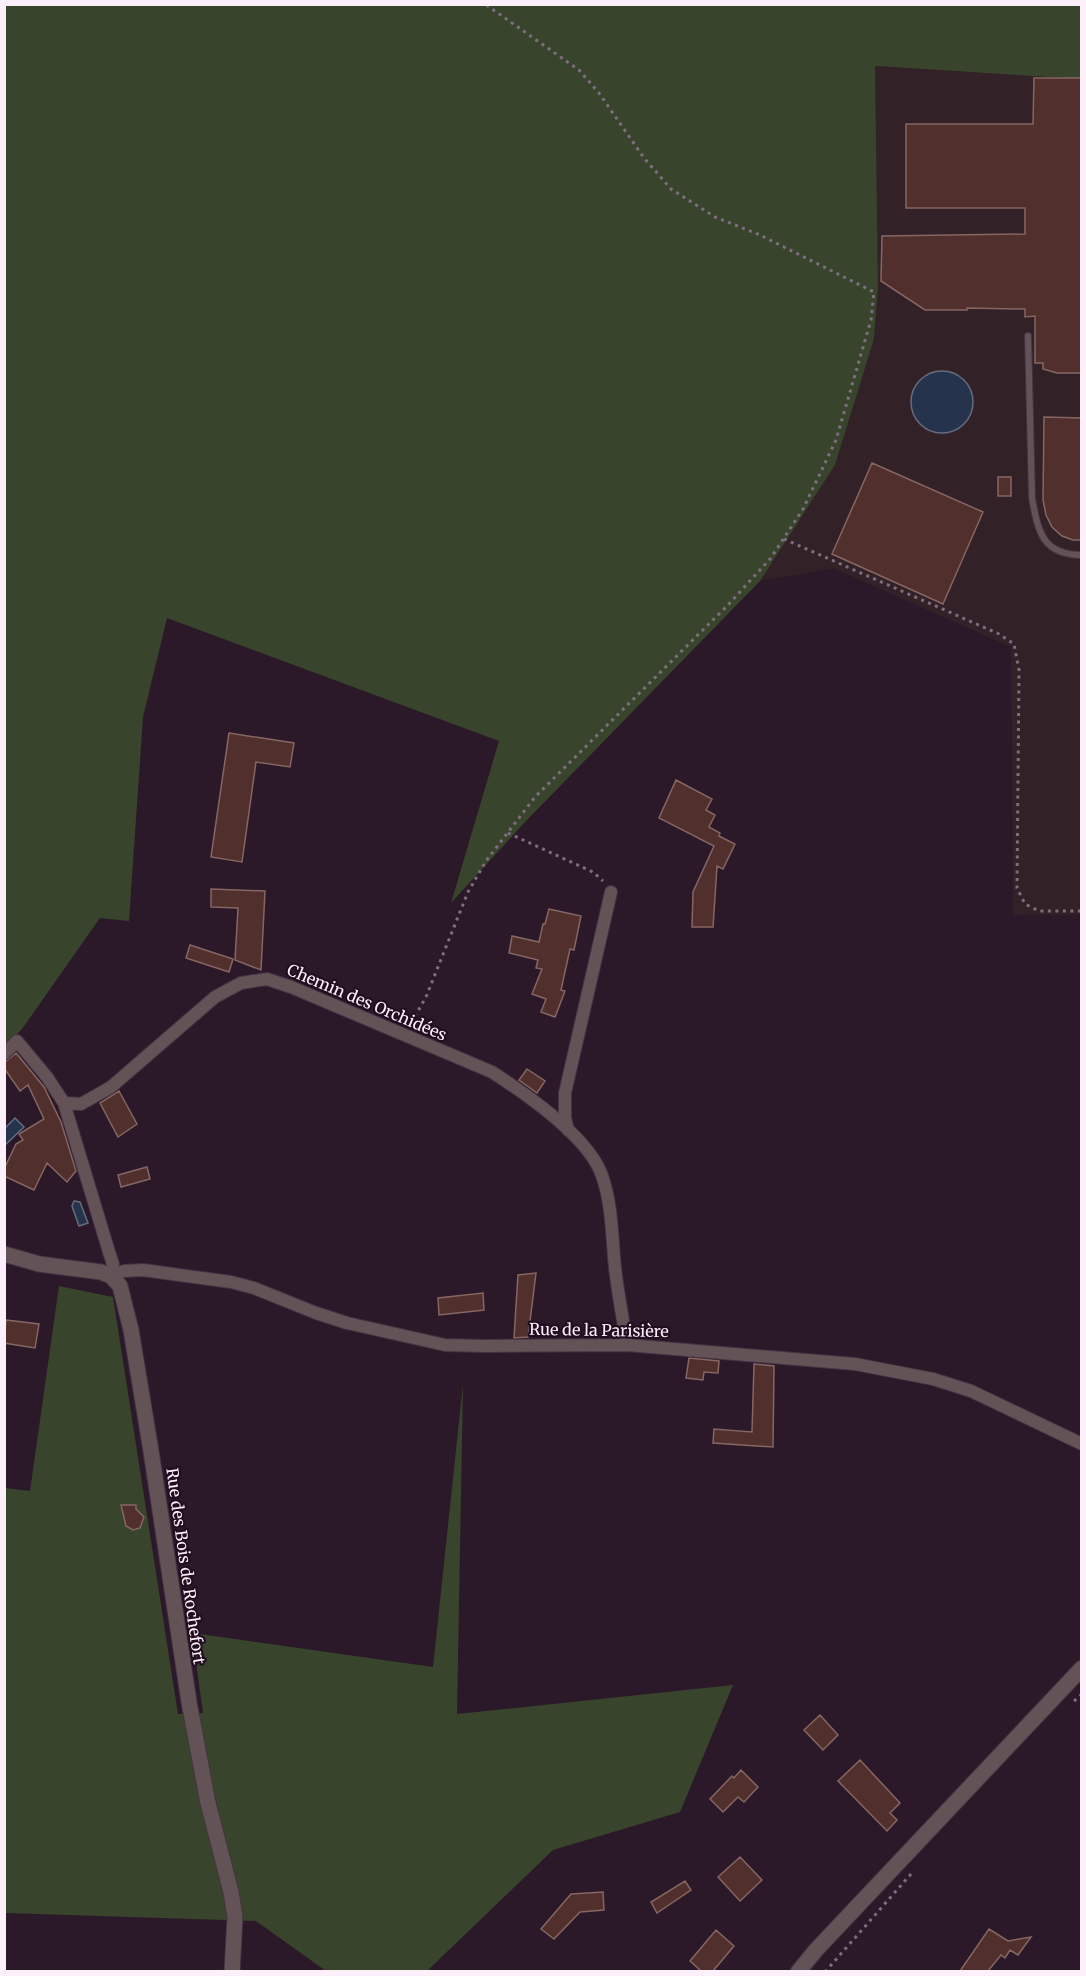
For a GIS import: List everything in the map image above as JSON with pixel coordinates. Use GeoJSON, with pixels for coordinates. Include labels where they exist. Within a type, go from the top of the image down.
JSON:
{"type":"FeatureCollection","features":[{"type":"Feature","properties":{"kind":"street"},"geometry":{"type":"LineString","coordinates":[[568,1130],[565,1118],[565,1092],[611,892]]}},
{"type":"Feature","properties":{"kind":"street","name":"Chemin des Orchidées"},"geometry":{"type":"LineString","coordinates":[[64,1103],[81,1104],[111,1087],[215,997],[241,982],[267,979],[492,1072],[521,1091],[568,1130],[584,1147],[601,1173],[609,1211],[616,1277],[627,1345]]}},
{"type":"Feature","properties":{"kind":"street"},"geometry":{"type":"LineString","coordinates":[[4,1054],[17,1041],[47,1077],[64,1103],[113,1264],[111,1276],[101,1272],[39,1263],[4,1254]]}},
{"type":"Feature","properties":{"kind":"street","name":"Rue de la Parisière"},"geometry":{"type":"LineString","coordinates":[[111,1276],[124,1271],[143,1270],[231,1282],[254,1288],[347,1323],[445,1345],[627,1345],[855,1364],[933,1379],[980,1395],[1082,1444]]}},
{"type":"Feature","properties":{"kind":"street","name":"Rue des Bois de Rochefort"},"geometry":{"type":"LineString","coordinates":[[111,1276],[120,1286],[131,1330],[189,1702],[208,1803],[231,1892],[235,1917],[232,1971]]}},
{"type":"Feature","properties":{"kind":"street"},"geometry":{"type":"LineString","coordinates":[[798,1971],[1082,1668]]}},
{"type":"Feature","properties":{"kind":"lane"},"geometry":{"type":"LineString","coordinates":[[1028,336],[1032,498],[1036,519],[1041,536],[1056,550],[1069,555],[1082,555]]}},
{"type":"Feature","properties":{"kind":"path"},"geometry":{"type":"LineString","coordinates":[[404,1035],[426,997],[468,892],[486,861],[535,797],[727,606],[770,559],[803,509],[837,441],[871,320],[874,292],[760,235],[715,217],[671,189],[644,158],[599,93],[579,70],[485,4]]}},
{"type":"Feature","properties":{"kind":"path"},"geometry":{"type":"LineString","coordinates":[[784,539],[999,634],[1014,644],[1019,669],[1017,888],[1024,904],[1039,911],[1082,911]]}},
{"type":"Feature","properties":{"kind":"path"},"geometry":{"type":"LineString","coordinates":[[508,833],[593,872],[611,892]]}},
{"type":"Feature","properties":{"kind":"shaded area"},"geometry":{"type":"Polygon","coordinates":[[[875,66],[1081,79],[1081,914],[1013,915],[1011,647],[833,568],[760,581],[835,465],[874,339],[878,286],[875,66]]]}},
{"type":"Feature","properties":{"kind":"green space"},"geometry":{"type":"Polygon","coordinates":[[[5,5],[1081,5],[1081,79],[875,66],[878,286],[874,339],[835,465],[760,581],[526,821],[451,903],[499,741],[167,618],[143,717],[129,921],[100,918],[22,1029],[5,1046],[5,5]]]}},
{"type":"Feature","properties":{"kind":"green space"},"geometry":{"type":"Polygon","coordinates":[[[59,1286],[113,1297],[178,1714],[203,1713],[192,1633],[433,1667],[463,1384],[457,1714],[733,1685],[680,1812],[553,1850],[427,1971],[326,1971],[256,1921],[5,1913],[5,1488],[30,1491],[59,1286]]]}},
{"type":"Feature","properties":{"kind":"water"},"geometry":{"type":"Polygon","coordinates":[[[942,371],[964,380],[973,402],[964,424],[942,433],[920,424],[911,402],[920,380],[942,371]]]}},
{"type":"Feature","properties":{"kind":"water"},"geometry":{"type":"Polygon","coordinates":[[[15,1118],[24,1127],[5,1145],[5,1128],[15,1118]]]}},
{"type":"Feature","properties":{"kind":"water"},"geometry":{"type":"Polygon","coordinates":[[[74,1201],[80,1202],[88,1223],[79,1226],[72,1206],[74,1201]]]}},
{"type":"Feature","properties":{"kind":"building"},"geometry":{"type":"Polygon","coordinates":[[[1034,78],[1082,78],[1082,373],[1057,373],[1043,369],[1043,363],[1035,363],[1035,316],[1025,317],[1025,309],[925,310],[881,281],[882,236],[1025,234],[1025,208],[906,208],[906,124],[1033,124],[1034,78]]]}},
{"type":"Feature","properties":{"kind":"building"},"geometry":{"type":"Polygon","coordinates":[[[1044,417],[1082,418],[1082,540],[1062,536],[1052,527],[1046,515],[1043,500],[1044,417]]]}},
{"type":"Feature","properties":{"kind":"building"},"geometry":{"type":"Polygon","coordinates":[[[872,463],[983,512],[943,604],[832,554],[872,463]]]}},
{"type":"Feature","properties":{"kind":"building"},"geometry":{"type":"Polygon","coordinates":[[[998,477],[1011,477],[1011,496],[998,496],[998,477]]]}},
{"type":"Feature","properties":{"kind":"building"},"geometry":{"type":"Polygon","coordinates":[[[229,733],[294,743],[290,767],[256,762],[242,862],[211,857],[229,733]]]}},
{"type":"Feature","properties":{"kind":"building"},"geometry":{"type":"Polygon","coordinates":[[[676,780],[712,799],[706,810],[715,815],[709,827],[720,833],[719,836],[735,844],[723,869],[717,866],[713,927],[692,927],[693,892],[714,846],[659,818],[676,780]]]}},
{"type":"Feature","properties":{"kind":"building"},"geometry":{"type":"Polygon","coordinates":[[[211,889],[265,891],[261,970],[235,960],[238,908],[211,907],[211,889]]]}},
{"type":"Feature","properties":{"kind":"building"},"geometry":{"type":"Polygon","coordinates":[[[549,909],[581,916],[574,950],[570,949],[561,990],[565,991],[555,1017],[541,1012],[546,999],[532,994],[542,969],[536,968],[538,960],[509,953],[512,936],[539,942],[549,909]]]}},
{"type":"Feature","properties":{"kind":"building"},"geometry":{"type":"Polygon","coordinates":[[[190,945],[233,959],[229,972],[186,958],[190,945]]]}},
{"type":"Feature","properties":{"kind":"building"},"geometry":{"type":"Polygon","coordinates":[[[16,1053],[44,1087],[61,1122],[76,1171],[67,1182],[47,1163],[34,1190],[4,1176],[4,1169],[16,1144],[23,1140],[19,1134],[44,1119],[28,1085],[20,1091],[4,1068],[4,1063],[16,1053]]]}},
{"type":"Feature","properties":{"kind":"building"},"geometry":{"type":"Polygon","coordinates":[[[527,1069],[545,1081],[537,1093],[519,1080],[527,1069]]]}},
{"type":"Feature","properties":{"kind":"building"},"geometry":{"type":"Polygon","coordinates":[[[119,1091],[137,1124],[118,1137],[100,1103],[119,1091]]]}},
{"type":"Feature","properties":{"kind":"building"},"geometry":{"type":"Polygon","coordinates":[[[147,1167],[150,1179],[121,1187],[118,1175],[147,1167]]]}},
{"type":"Feature","properties":{"kind":"building"},"geometry":{"type":"Polygon","coordinates":[[[536,1273],[528,1337],[514,1338],[518,1275],[536,1273]]]}},
{"type":"Feature","properties":{"kind":"building"},"geometry":{"type":"Polygon","coordinates":[[[483,1293],[484,1310],[439,1315],[438,1298],[483,1293]]]}},
{"type":"Feature","properties":{"kind":"building"},"geometry":{"type":"Polygon","coordinates":[[[6,1320],[39,1324],[35,1348],[4,1343],[6,1320]]]}},
{"type":"Feature","properties":{"kind":"building"},"geometry":{"type":"Polygon","coordinates":[[[689,1358],[719,1361],[718,1373],[704,1372],[703,1380],[686,1378],[689,1358]]]}},
{"type":"Feature","properties":{"kind":"building"},"geometry":{"type":"Polygon","coordinates":[[[754,1364],[774,1366],[773,1447],[713,1443],[714,1429],[752,1432],[754,1364]]]}},
{"type":"Feature","properties":{"kind":"building"},"geometry":{"type":"Polygon","coordinates":[[[121,1505],[136,1505],[136,1509],[144,1517],[140,1528],[133,1530],[126,1526],[121,1505]]]}},
{"type":"Feature","properties":{"kind":"building"},"geometry":{"type":"Polygon","coordinates":[[[820,1715],[838,1735],[823,1750],[804,1730],[820,1715]]]}},
{"type":"Feature","properties":{"kind":"building"},"geometry":{"type":"Polygon","coordinates":[[[860,1760],[900,1803],[890,1813],[897,1820],[887,1831],[838,1781],[860,1760]]]}},
{"type":"Feature","properties":{"kind":"building"},"geometry":{"type":"Polygon","coordinates":[[[741,1770],[758,1787],[744,1802],[738,1797],[723,1812],[710,1799],[741,1770]]]}},
{"type":"Feature","properties":{"kind":"building"},"geometry":{"type":"Polygon","coordinates":[[[740,1857],[762,1880],[740,1901],[718,1877],[740,1857]]]}},
{"type":"Feature","properties":{"kind":"building"},"geometry":{"type":"Polygon","coordinates":[[[685,1881],[691,1890],[657,1913],[651,1902],[685,1881]]]}},
{"type":"Feature","properties":{"kind":"building"},"geometry":{"type":"Polygon","coordinates":[[[603,1892],[604,1910],[580,1912],[554,1939],[541,1929],[571,1894],[603,1892]]]}},
{"type":"Feature","properties":{"kind":"building"},"geometry":{"type":"Polygon","coordinates":[[[989,1929],[1008,1941],[1031,1937],[1018,1955],[1010,1950],[1005,1958],[1001,1955],[988,1971],[960,1971],[989,1929]]]}},
{"type":"Feature","properties":{"kind":"building"},"geometry":{"type":"Polygon","coordinates":[[[716,1930],[734,1946],[713,1971],[701,1971],[690,1961],[716,1930]]]}}]}
